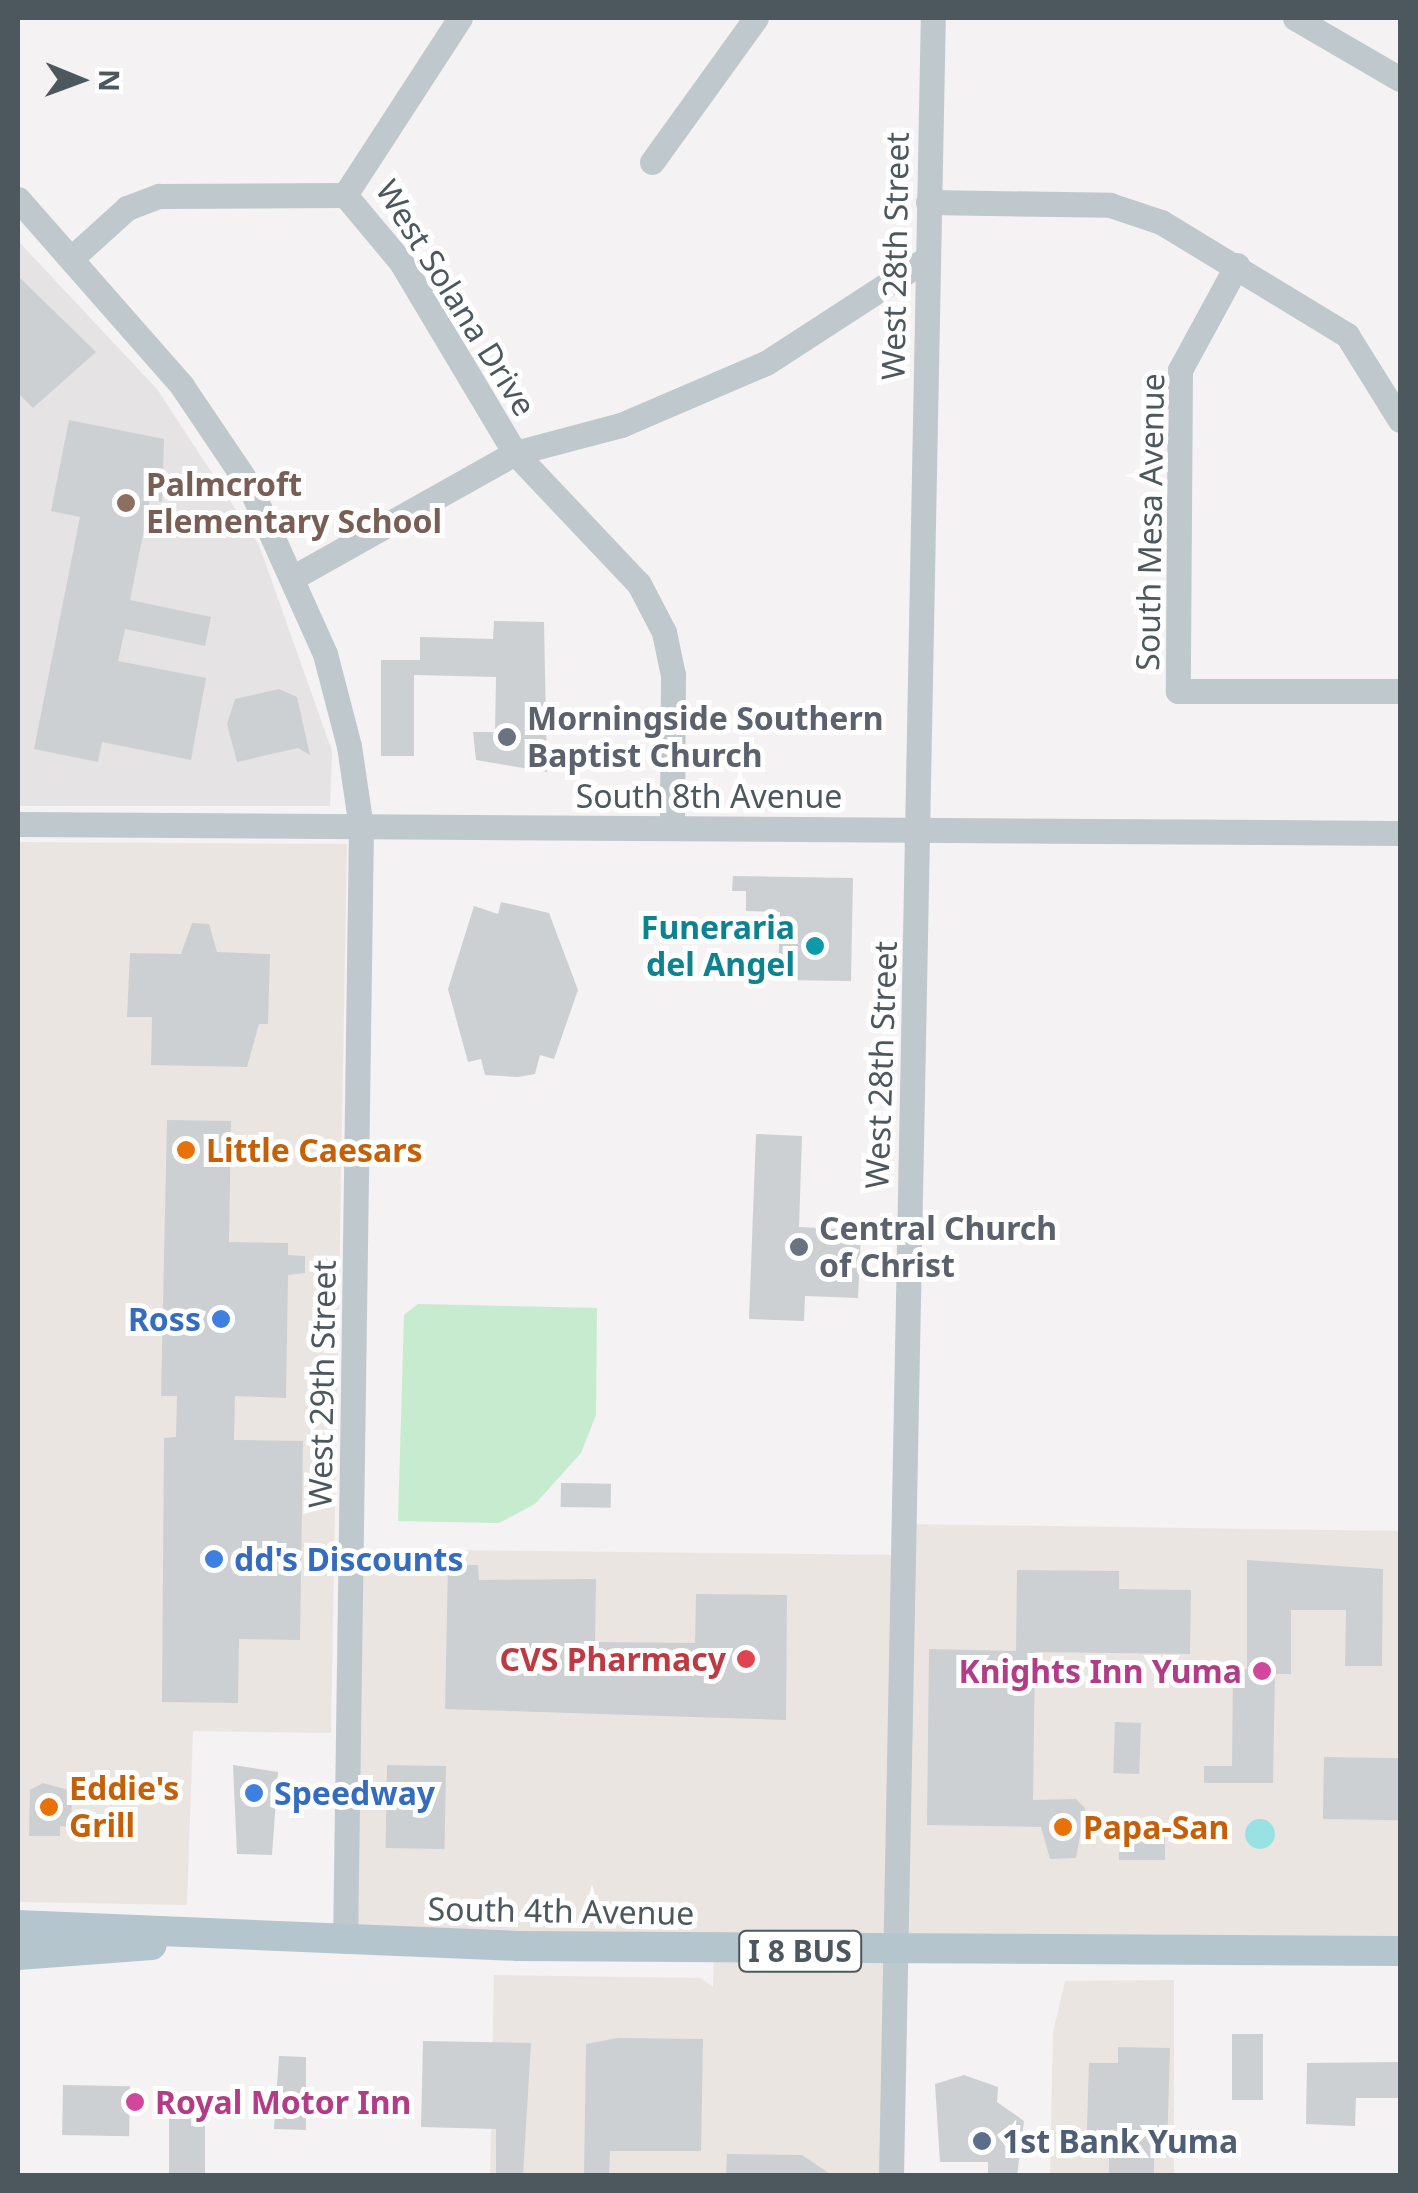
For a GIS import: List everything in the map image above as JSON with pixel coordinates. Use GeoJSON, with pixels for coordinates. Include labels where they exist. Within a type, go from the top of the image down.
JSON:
{"type":"FeatureCollection","features":[{"type":"Feature","properties":{"kind":"main road","name":"South 4th Avenue"},"geometry":{"type":"LineString","coordinates":[[18,1925],[200,1940],[896,1952],[1400,1951]]}},
{"type":"Feature","properties":{"kind":"main road","name":"South 4th Avenue"},"geometry":{"type":"LineString","coordinates":[[18,1955],[200,1940]]}},
{"type":"Feature","properties":{"kind":"street","name":"West Solana Drive"},"geometry":{"type":"LineString","coordinates":[[460,18],[345,195],[401,262],[514,453],[639,584],[664,632],[673,675],[672,828]]}},
{"type":"Feature","properties":{"kind":"street"},"geometry":{"type":"LineString","coordinates":[[652,162],[756,18]]}},
{"type":"Feature","properties":{"kind":"street","name":"West 28th Street"},"geometry":{"type":"LineString","coordinates":[[892,2176],[921,829],[926,259],[933,18]]}},
{"type":"Feature","properties":{"kind":"street"},"geometry":{"type":"LineString","coordinates":[[1296,18],[1400,79]]}},
{"type":"Feature","properties":{"kind":"street"},"geometry":{"type":"LineString","coordinates":[[75,255],[127,208],[160,196],[345,195]]}},
{"type":"Feature","properties":{"kind":"street","name":"West 29th Street"},"geometry":{"type":"LineString","coordinates":[[18,199],[75,255],[214,430],[294,576],[338,694],[361,828],[345,1942]]}},
{"type":"Feature","properties":{"kind":"street"},"geometry":{"type":"LineString","coordinates":[[928,202],[1110,205],[1236,265],[1347,334],[1400,420]]}},
{"type":"Feature","properties":{"kind":"street"},"geometry":{"type":"LineString","coordinates":[[294,576],[514,453],[620,425],[766,363],[926,259]]}},
{"type":"Feature","properties":{"kind":"street","name":"South Mesa Avenue"},"geometry":{"type":"LineString","coordinates":[[1236,265],[1180,370],[1178,691],[1400,692]]}},
{"type":"Feature","properties":{"kind":"street","name":"South 8th Avenue"},"geometry":{"type":"LineString","coordinates":[[18,824],[1400,832]]}},
{"type":"Feature","properties":{"kind":"shaded area","name":"Palmcroft Elementary School"},"geometry":{"type":"Polygon","coordinates":[[[18,241],[157,389],[259,545],[332,751],[330,806],[18,806],[18,241]]]}},
{"type":"Feature","properties":{"kind":"shaded area"},"geometry":{"type":"Polygon","coordinates":[[[18,842],[347,844],[331,1733],[193,1731],[187,1905],[18,1902],[18,842]]]}},
{"type":"Feature","properties":{"kind":"shaded area"},"geometry":{"type":"Polygon","coordinates":[[[902,1524],[1400,1531],[1400,1951],[897,1952],[891,2175],[490,2175],[494,1975],[700,1978],[713,1987],[714,1949],[345,1941],[352,1549],[901,1555],[902,1524]]]}},
{"type":"Feature","properties":{"kind":"shaded area"},"geometry":{"type":"Polygon","coordinates":[[[1174,1980],[1174,2175],[1050,2176],[1053,2032],[1065,1981],[1174,1980]]]}},
{"type":"Feature","properties":{"kind":"green space"},"geometry":{"type":"Polygon","coordinates":[[[418,1304],[597,1308],[596,1415],[581,1453],[535,1504],[499,1523],[398,1521],[404,1315],[418,1304]]]}},
{"type":"Feature","properties":{"kind":"water"},"geometry":{"type":"Polygon","coordinates":[[[1260,1819],[1271,1823],[1275,1834],[1271,1845],[1260,1849],[1249,1845],[1245,1834],[1249,1823],[1260,1819]]]}},
{"type":"Feature","properties":{"kind":"building"},"geometry":{"type":"Polygon","coordinates":[[[18,276],[96,352],[33,408],[18,393],[18,276]]]}},
{"type":"Feature","properties":{"kind":"building"},"geometry":{"type":"Polygon","coordinates":[[[69,420],[164,439],[162,502],[150,499],[130,600],[211,617],[205,646],[125,629],[118,661],[206,678],[191,760],[102,742],[98,762],[34,749],[80,517],[51,511],[69,420]]]}},
{"type":"Feature","properties":{"kind":"building"},"geometry":{"type":"Polygon","coordinates":[[[494,621],[544,622],[547,772],[476,760],[473,732],[495,732],[496,677],[414,675],[414,756],[381,756],[381,660],[420,660],[420,637],[493,639],[494,621]]]}},
{"type":"Feature","properties":{"kind":"building"},"geometry":{"type":"Polygon","coordinates":[[[279,689],[297,697],[310,755],[298,748],[237,762],[227,724],[235,699],[279,689]]]}},
{"type":"Feature","properties":{"kind":"building","name":"Funeraria del Angel"},"geometry":{"type":"Polygon","coordinates":[[[733,876],[853,878],[851,981],[778,980],[780,912],[746,911],[746,891],[732,891],[733,876]]]}},
{"type":"Feature","properties":{"kind":"building"},"geometry":{"type":"Polygon","coordinates":[[[501,902],[549,913],[578,990],[554,1059],[540,1055],[535,1074],[518,1077],[485,1075],[481,1059],[468,1062],[448,989],[474,906],[498,914],[501,902]]]}},
{"type":"Feature","properties":{"kind":"building"},"geometry":{"type":"Polygon","coordinates":[[[192,923],[209,924],[217,952],[270,954],[268,1024],[259,1024],[247,1067],[151,1065],[152,1017],[127,1017],[130,953],[181,954],[192,923]]]}},
{"type":"Feature","properties":{"kind":"building"},"geometry":{"type":"Polygon","coordinates":[[[167,1120],[231,1121],[229,1242],[288,1243],[288,1255],[305,1256],[305,1273],[288,1275],[286,1398],[235,1396],[234,1440],[303,1441],[300,1640],[239,1639],[238,1703],[162,1702],[164,1438],[176,1437],[177,1396],[161,1396],[167,1120]]]}},
{"type":"Feature","properties":{"kind":"building"},"geometry":{"type":"Polygon","coordinates":[[[756,1134],[802,1136],[799,1227],[861,1230],[858,1298],[805,1296],[804,1321],[749,1319],[756,1134]]]}},
{"type":"Feature","properties":{"kind":"building"},"geometry":{"type":"Polygon","coordinates":[[[561,1483],[611,1484],[611,1508],[561,1507],[561,1483]]]}},
{"type":"Feature","properties":{"kind":"building","name":"Knights Inn Yuma"},"geometry":{"type":"Polygon","coordinates":[[[1247,1560],[1383,1569],[1382,1666],[1345,1666],[1346,1610],[1291,1610],[1291,1674],[1275,1674],[1273,1783],[1204,1783],[1204,1766],[1232,1766],[1233,1669],[1247,1669],[1247,1560]]]}},
{"type":"Feature","properties":{"kind":"building"},"geometry":{"type":"Polygon","coordinates":[[[448,1565],[478,1565],[479,1580],[596,1579],[595,1642],[695,1643],[696,1594],[787,1595],[786,1720],[445,1709],[448,1565]]]}},
{"type":"Feature","properties":{"kind":"building"},"geometry":{"type":"Polygon","coordinates":[[[1017,1570],[1119,1571],[1119,1589],[1191,1590],[1190,1654],[1035,1652],[1033,1800],[1076,1799],[1085,1808],[1076,1858],[1050,1859],[1041,1827],[927,1825],[929,1649],[1016,1651],[1017,1570]]]}},
{"type":"Feature","properties":{"kind":"building"},"geometry":{"type":"Polygon","coordinates":[[[1115,1722],[1141,1723],[1139,1774],[1113,1773],[1115,1722]]]}},
{"type":"Feature","properties":{"kind":"building"},"geometry":{"type":"Polygon","coordinates":[[[1324,1757],[1400,1758],[1399,1820],[1323,1819],[1324,1757]]]}},
{"type":"Feature","properties":{"kind":"building"},"geometry":{"type":"Polygon","coordinates":[[[233,1765],[278,1772],[272,1855],[237,1854],[233,1765]]]}},
{"type":"Feature","properties":{"kind":"building"},"geometry":{"type":"Polygon","coordinates":[[[387,1765],[446,1766],[445,1849],[386,1848],[387,1765]]]}},
{"type":"Feature","properties":{"kind":"building","name":"Eddie's Grill"},"geometry":{"type":"Polygon","coordinates":[[[43,1783],[72,1791],[71,1827],[60,1826],[60,1836],[29,1836],[30,1790],[43,1783]]]}},
{"type":"Feature","properties":{"kind":"building"},"geometry":{"type":"Polygon","coordinates":[[[1119,1834],[1165,1834],[1165,1860],[1119,1860],[1119,1834]]]}},
{"type":"Feature","properties":{"kind":"building"},"geometry":{"type":"Polygon","coordinates":[[[1232,2034],[1263,2034],[1263,2100],[1232,2100],[1232,2034]]]}},
{"type":"Feature","properties":{"kind":"building"},"geometry":{"type":"Polygon","coordinates":[[[618,2038],[703,2039],[701,2151],[610,2151],[609,2176],[584,2176],[586,2044],[618,2038]]]}},
{"type":"Feature","properties":{"kind":"building"},"geometry":{"type":"Polygon","coordinates":[[[423,2041],[531,2043],[523,2176],[496,2176],[496,2129],[421,2127],[423,2041]]]}},
{"type":"Feature","properties":{"kind":"building"},"geometry":{"type":"Polygon","coordinates":[[[1118,2047],[1170,2048],[1167,2149],[1154,2148],[1154,2174],[1109,2173],[1109,2157],[1086,2157],[1089,2063],[1118,2063],[1118,2047]]]}},
{"type":"Feature","properties":{"kind":"building"},"geometry":{"type":"Polygon","coordinates":[[[279,2056],[306,2057],[306,2130],[274,2129],[279,2056]]]}},
{"type":"Feature","properties":{"kind":"building"},"geometry":{"type":"Polygon","coordinates":[[[1400,2062],[1400,2098],[1356,2098],[1355,2126],[1306,2124],[1307,2063],[1400,2062]]]}},
{"type":"Feature","properties":{"kind":"building","name":"1st Bank Yuma"},"geometry":{"type":"Polygon","coordinates":[[[964,2075],[998,2087],[997,2102],[1024,2121],[1017,2176],[988,2176],[988,2162],[940,2162],[935,2084],[964,2075]]]}},
{"type":"Feature","properties":{"kind":"building"},"geometry":{"type":"Polygon","coordinates":[[[63,2085],[130,2086],[129,2136],[62,2135],[63,2085]]]}},
{"type":"Feature","properties":{"kind":"building"},"geometry":{"type":"Polygon","coordinates":[[[169,2096],[205,2096],[205,2176],[169,2176],[169,2096]]]}},
{"type":"Feature","properties":{"kind":"building"},"geometry":{"type":"Polygon","coordinates":[[[727,2154],[802,2155],[833,2176],[726,2176],[727,2154]]]}},
{"type":"Feature","properties":{"kind":"place","name":"Palmcroft Elementary School"},"geometry":{"type":"Point","coordinates":[126,503]}},
{"type":"Feature","properties":{"kind":"place","name":"Morningside Southern Baptist Church"},"geometry":{"type":"Point","coordinates":[507,737]}},
{"type":"Feature","properties":{"kind":"place","name":"Funeraria del Angel"},"geometry":{"type":"Point","coordinates":[815,946]}},
{"type":"Feature","properties":{"kind":"place","name":"Little Caesars"},"geometry":{"type":"Point","coordinates":[186,1150]}},
{"type":"Feature","properties":{"kind":"place","name":"Central Church of Christ"},"geometry":{"type":"Point","coordinates":[799,1247]}},
{"type":"Feature","properties":{"kind":"place","name":"Ross"},"geometry":{"type":"Point","coordinates":[221,1319]}},
{"type":"Feature","properties":{"kind":"place","name":"dd's Discounts"},"geometry":{"type":"Point","coordinates":[214,1559]}},
{"type":"Feature","properties":{"kind":"place","name":"CVS Pharmacy"},"geometry":{"type":"Point","coordinates":[746,1659]}},
{"type":"Feature","properties":{"kind":"place","name":"Knights Inn Yuma"},"geometry":{"type":"Point","coordinates":[1262,1671]}},
{"type":"Feature","properties":{"kind":"place","name":"Speedway"},"geometry":{"type":"Point","coordinates":[254,1793]}},
{"type":"Feature","properties":{"kind":"place","name":"Eddie's Grill"},"geometry":{"type":"Point","coordinates":[49,1807]}},
{"type":"Feature","properties":{"kind":"place","name":"Papa-San"},"geometry":{"type":"Point","coordinates":[1063,1827]}},
{"type":"Feature","properties":{"kind":"place","name":"Royal Motor Inn"},"geometry":{"type":"Point","coordinates":[135,2102]}},
{"type":"Feature","properties":{"kind":"place","name":"1st Bank Yuma"},"geometry":{"type":"Point","coordinates":[982,2141]}}]}
